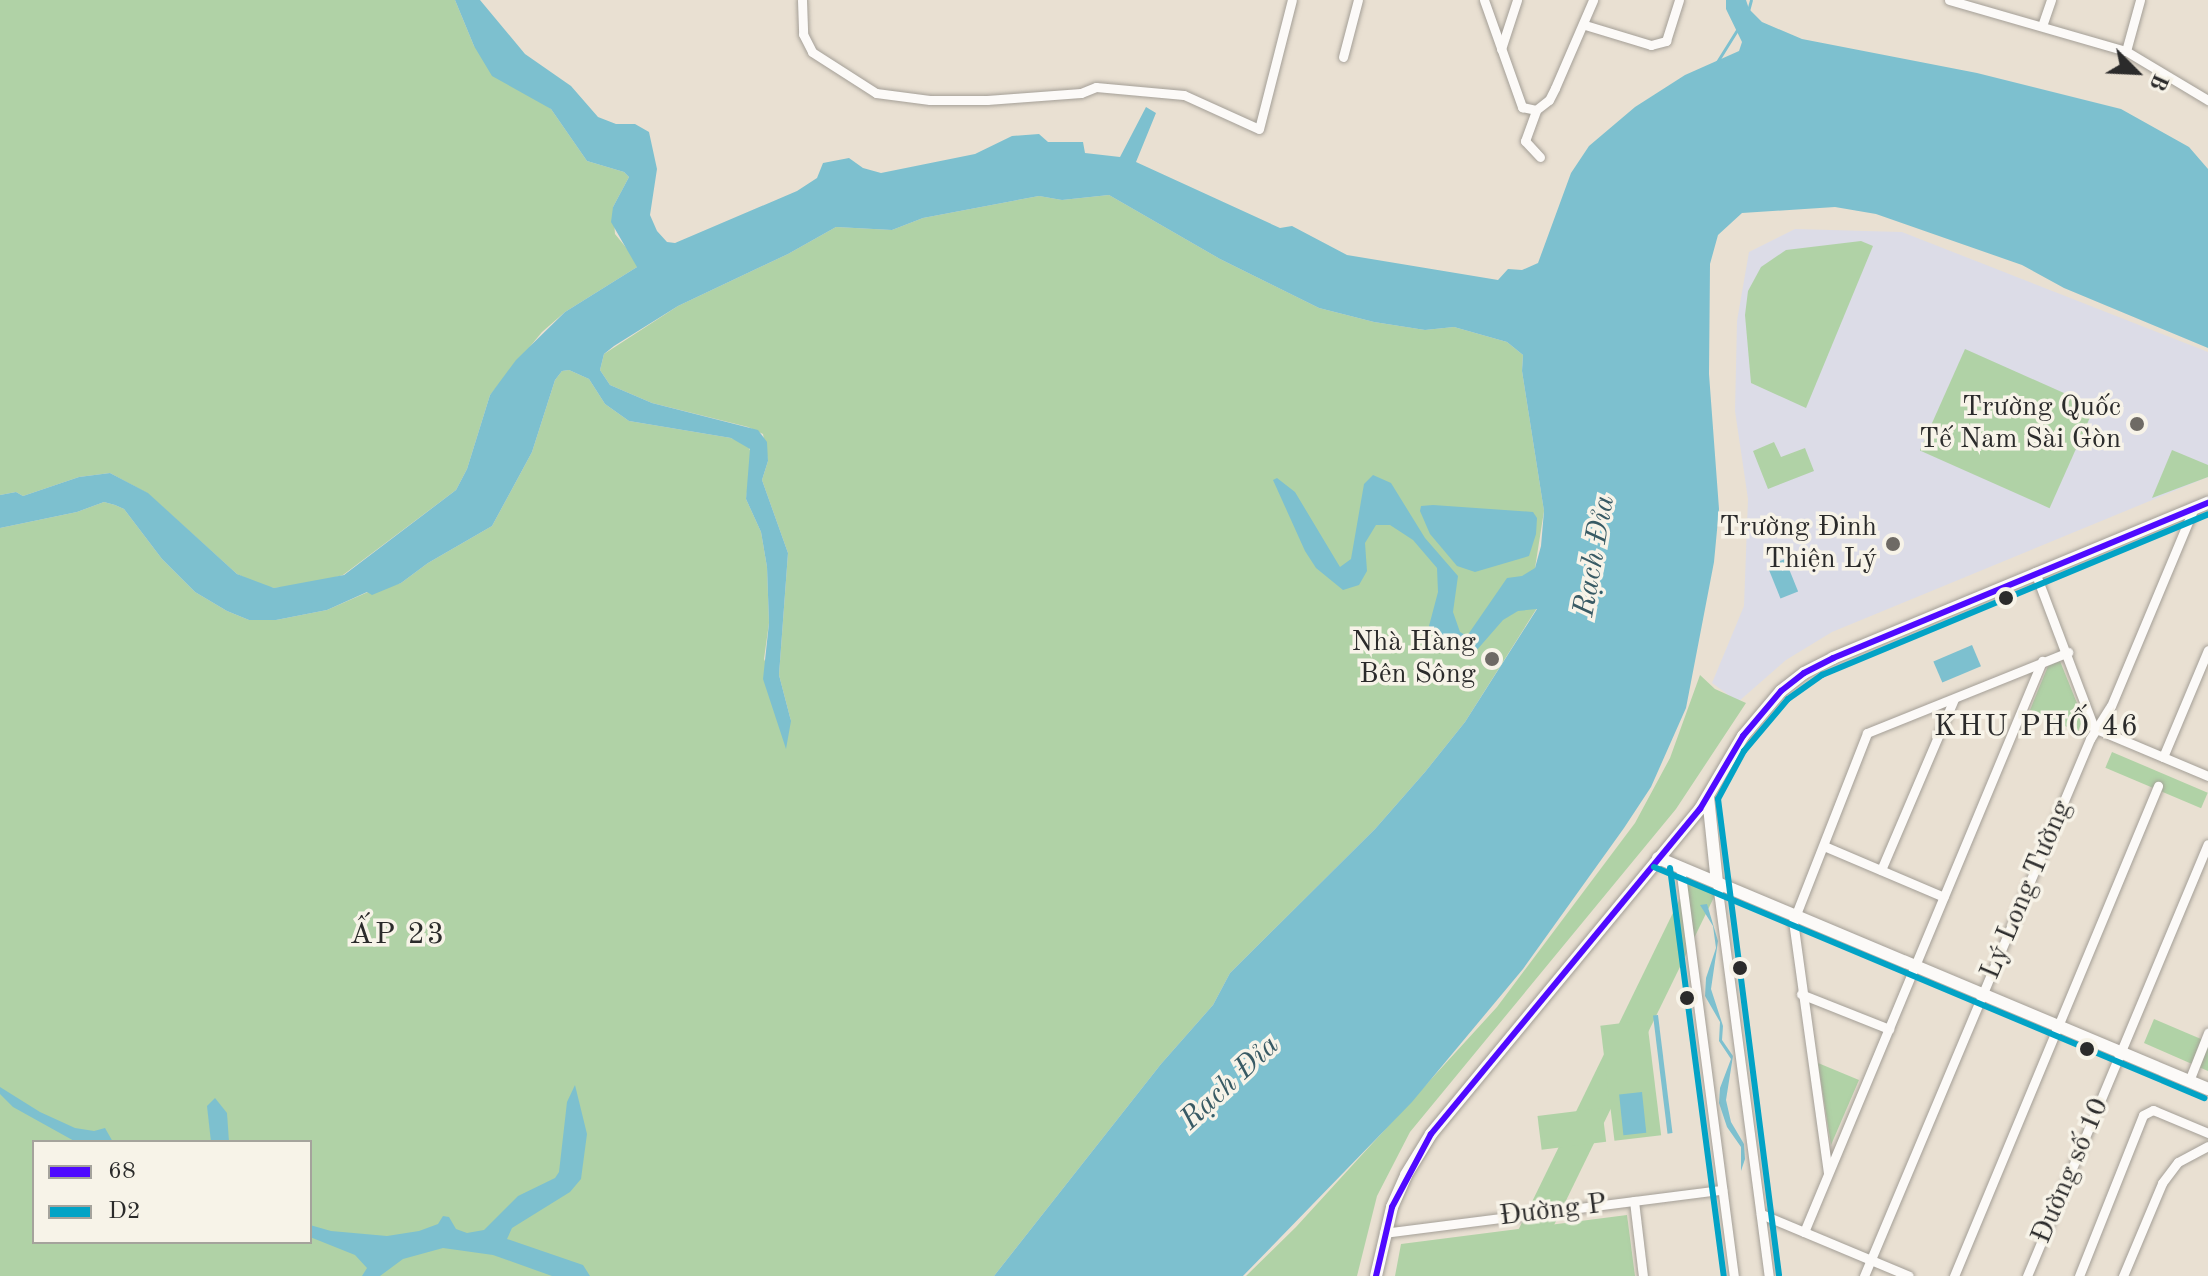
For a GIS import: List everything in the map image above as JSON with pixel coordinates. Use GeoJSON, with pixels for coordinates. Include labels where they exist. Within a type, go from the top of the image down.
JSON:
{"type":"FeatureCollection","features":[{"type":"Feature","properties":{"kind":"main road"},"geometry":{"type":"LineString","coordinates":[[1376,1276],[1384,1233],[1406,1175],[1431,1134],[1708,797],[1750,725],[1781,691],[1804,673],[2035,572],[2208,503]]}},
{"type":"Feature","properties":{"kind":"main road"},"geometry":{"type":"LineString","coordinates":[[1708,797],[1717,883]]}},
{"type":"Feature","properties":{"kind":"main road"},"geometry":{"type":"LineString","coordinates":[[1658,858],[2208,1089]]}},
{"type":"Feature","properties":{"kind":"street"},"geometry":{"type":"LineString","coordinates":[[802,0],[803,34],[812,52],[876,93],[930,100],[987,100],[1081,93],[1096,87],[1184,95],[1259,129],[1292,0]]}},
{"type":"Feature","properties":{"kind":"street"},"geometry":{"type":"LineString","coordinates":[[1343,57],[1358,0]]}},
{"type":"Feature","properties":{"kind":"street"},"geometry":{"type":"LineString","coordinates":[[1484,0],[1522,107],[1536,110]]}},
{"type":"Feature","properties":{"kind":"street"},"geometry":{"type":"LineString","coordinates":[[1501,49],[1517,0]]}},
{"type":"Feature","properties":{"kind":"street"},"geometry":{"type":"LineString","coordinates":[[1540,157],[1525,141],[1536,110],[1549,100],[1585,25],[1593,0]]}},
{"type":"Feature","properties":{"kind":"street"},"geometry":{"type":"LineString","coordinates":[[1585,25],[1651,45],[1666,41],[1679,0]]}},
{"type":"Feature","properties":{"kind":"street"},"geometry":{"type":"LineString","coordinates":[[1949,0],[1968,2],[2126,51],[2208,100]]}},
{"type":"Feature","properties":{"kind":"street"},"geometry":{"type":"LineString","coordinates":[[2042,26],[2051,0]]}},
{"type":"Feature","properties":{"kind":"street"},"geometry":{"type":"LineString","coordinates":[[2126,51],[2140,0]]}},
{"type":"Feature","properties":{"kind":"street","name":"Lý Long Tường"},"geometry":{"type":"LineString","coordinates":[[1864,1276],[2094,728],[2111,706],[2194,507]]}},
{"type":"Feature","properties":{"kind":"street"},"geometry":{"type":"LineString","coordinates":[[2035,572],[2068,652],[2094,728],[2208,776]]}},
{"type":"Feature","properties":{"kind":"street"},"geometry":{"type":"LineString","coordinates":[[2163,757],[2208,650]]}},
{"type":"Feature","properties":{"kind":"street"},"geometry":{"type":"LineString","coordinates":[[1828,1173],[1793,927],[1867,733],[2068,652]]}},
{"type":"Feature","properties":{"kind":"street"},"geometry":{"type":"LineString","coordinates":[[1804,1232],[2042,661]]}},
{"type":"Feature","properties":{"kind":"street"},"geometry":{"type":"LineString","coordinates":[[1881,870],[1954,699]]}},
{"type":"Feature","properties":{"kind":"street"},"geometry":{"type":"LineString","coordinates":[[1954,1276],[2158,786]]}},
{"type":"Feature","properties":{"kind":"street","name":"Đường số 10"},"geometry":{"type":"LineString","coordinates":[[2027,1276],[2208,844]]}},
{"type":"Feature","properties":{"kind":"street"},"geometry":{"type":"LineString","coordinates":[[1824,846],[1944,897]]}},
{"type":"Feature","properties":{"kind":"street"},"geometry":{"type":"LineString","coordinates":[[1680,867],[1734,1276]]}},
{"type":"Feature","properties":{"kind":"street"},"geometry":{"type":"LineString","coordinates":[[1717,883],[1769,1276]]}},
{"type":"Feature","properties":{"kind":"street"},"geometry":{"type":"LineString","coordinates":[[1801,994],[1889,1029]]}},
{"type":"Feature","properties":{"kind":"street"},"geometry":{"type":"LineString","coordinates":[[2189,1081],[2208,1033]]}},
{"type":"Feature","properties":{"kind":"street"},"geometry":{"type":"LineString","coordinates":[[2079,1276],[2143,1115],[2153,1110],[2208,1133]]}},
{"type":"Feature","properties":{"kind":"street"},"geometry":{"type":"LineString","coordinates":[[2123,1276],[2162,1183],[2178,1162],[2208,1146]]}},
{"type":"Feature","properties":{"kind":"street","name":"Đường P"},"geometry":{"type":"LineString","coordinates":[[1384,1233],[1722,1190]]}},
{"type":"Feature","properties":{"kind":"street"},"geometry":{"type":"LineString","coordinates":[[1634,1201],[1643,1276]]}},
{"type":"Feature","properties":{"kind":"street"},"geometry":{"type":"LineString","coordinates":[[1761,1214],[1909,1276]]}},
{"type":"Feature","properties":{"kind":"shaded area"},"geometry":{"type":"Polygon","coordinates":[[[1795,229],[1902,232],[2208,352],[2208,477],[1832,632],[1786,660],[1738,702],[1712,683],[1744,606],[1748,499],[1735,411],[1737,321],[1749,252],[1795,229]]]}},
{"type":"Feature","properties":{"kind":"green space"},"geometry":{"type":"Polygon","coordinates":[[[0,0],[455,0],[474,46],[551,109],[587,161],[624,172],[629,177],[613,207],[615,234],[637,261],[637,267],[565,312],[542,332],[490,395],[467,469],[456,490],[343,575],[309,585],[263,586],[237,574],[147,493],[110,473],[79,477],[23,496],[16,492],[0,495],[0,0]]]}},
{"type":"Feature","properties":{"kind":"green space"},"geometry":{"type":"Polygon","coordinates":[[[1109,195],[1220,259],[1319,308],[1374,322],[1425,330],[1454,327],[1507,342],[1523,355],[1522,371],[1544,511],[1535,568],[1537,608],[1465,722],[1375,829],[1230,973],[1213,1005],[1161,1064],[994,1276],[0,1276],[0,528],[77,512],[104,502],[124,509],[162,559],[195,592],[227,611],[249,620],[276,620],[327,610],[368,592],[401,583],[428,563],[492,526],[532,452],[555,380],[562,371],[569,370],[589,379],[605,404],[629,421],[731,438],[748,445],[752,456],[746,499],[761,532],[767,567],[769,623],[764,659],[791,721],[779,675],[788,553],[762,480],[768,461],[763,434],[748,427],[652,403],[610,385],[600,370],[604,354],[678,306],[788,254],[836,227],[892,230],[923,218],[1039,196],[1062,200],[1109,195]]]}},
{"type":"Feature","properties":{"kind":"green space"},"geometry":{"type":"Polygon","coordinates":[[[1861,241],[1873,246],[1806,408],[1751,383],[1745,315],[1748,291],[1761,267],[1786,250],[1861,241]]]}},
{"type":"Feature","properties":{"kind":"green space"},"geometry":{"type":"Polygon","coordinates":[[[1965,349],[2095,407],[2050,508],[1920,450],[1965,349]]]}},
{"type":"Feature","properties":{"kind":"green space"},"geometry":{"type":"Polygon","coordinates":[[[1774,442],[1781,457],[1805,448],[1814,471],[1768,489],[1753,451],[1774,442]]]}},
{"type":"Feature","properties":{"kind":"green space"},"geometry":{"type":"Polygon","coordinates":[[[2172,450],[2208,465],[2208,477],[2152,498],[2172,450]]]}},
{"type":"Feature","properties":{"kind":"green space"},"geometry":{"type":"Polygon","coordinates":[[[2060,661],[2083,718],[2078,732],[2030,710],[2048,666],[2060,661]]]}},
{"type":"Feature","properties":{"kind":"green space"},"geometry":{"type":"Polygon","coordinates":[[[1700,675],[1715,689],[1746,703],[1676,809],[1410,1132],[1377,1196],[1357,1276],[1246,1276],[1296,1227],[1497,1007],[1635,823],[1670,758],[1700,675]]]}},
{"type":"Feature","properties":{"kind":"green space"},"geometry":{"type":"Polygon","coordinates":[[[2112,752],[2208,793],[2201,808],[2105,768],[2112,752]]]}},
{"type":"Feature","properties":{"kind":"green space"},"geometry":{"type":"Polygon","coordinates":[[[1688,882],[1715,895],[1541,1252],[1514,1239],[1688,882]]]}},
{"type":"Feature","properties":{"kind":"green space"},"geometry":{"type":"Polygon","coordinates":[[[2154,1019],[2208,1042],[2208,1071],[2144,1043],[2154,1019]]]}},
{"type":"Feature","properties":{"kind":"green space"},"geometry":{"type":"Polygon","coordinates":[[[1647,1020],[1661,1135],[1614,1141],[1600,1026],[1647,1020]]]}},
{"type":"Feature","properties":{"kind":"green space"},"geometry":{"type":"Polygon","coordinates":[[[1818,1063],[1859,1080],[1831,1145],[1818,1063]]]}},
{"type":"Feature","properties":{"kind":"green space"},"geometry":{"type":"Polygon","coordinates":[[[1602,1108],[1606,1142],[1542,1150],[1537,1116],[1602,1108]]]}},
{"type":"Feature","properties":{"kind":"green space"},"geometry":{"type":"Polygon","coordinates":[[[1627,1215],[1635,1276],[1395,1276],[1401,1244],[1627,1215]]]}},
{"type":"Feature","properties":{"kind":"water","name":"Rạch Đỉa"},"geometry":{"type":"Polygon","coordinates":[[[455,0],[480,0],[525,54],[571,86],[598,117],[616,124],[635,124],[649,132],[657,169],[650,215],[657,231],[667,242],[675,243],[797,191],[817,178],[823,163],[849,158],[863,168],[881,173],[975,154],[1012,136],[1039,134],[1048,142],[1083,142],[1085,153],[1120,157],[1146,107],[1156,113],[1136,162],[1280,228],[1292,226],[1347,255],[1498,280],[1508,269],[1522,270],[1538,263],[1571,173],[1589,146],[1635,107],[1685,75],[1739,51],[1742,42],[1726,9],[1726,0],[1746,0],[1749,9],[1762,22],[1802,39],[1977,73],[2121,109],[2189,147],[2208,169],[2208,348],[2064,288],[2022,265],[1876,214],[1835,207],[1742,213],[1718,235],[1710,264],[1709,374],[1719,509],[1714,562],[1686,708],[1651,787],[1624,828],[1523,969],[1412,1102],[1243,1276],[994,1276],[1161,1064],[1213,1005],[1230,973],[1375,829],[1425,772],[1465,722],[1537,609],[1518,611],[1503,620],[1476,651],[1464,653],[1445,646],[1429,626],[1438,592],[1437,568],[1413,540],[1390,525],[1376,525],[1365,543],[1367,571],[1359,585],[1343,590],[1316,568],[1305,551],[1273,480],[1277,478],[1295,492],[1340,567],[1351,559],[1364,484],[1373,475],[1391,483],[1425,538],[1458,576],[1453,612],[1460,632],[1467,636],[1507,578],[1522,576],[1535,568],[1541,546],[1544,511],[1522,371],[1523,355],[1507,342],[1454,327],[1425,330],[1374,322],[1319,308],[1220,259],[1109,195],[1062,200],[1039,196],[923,218],[892,230],[836,227],[788,254],[678,306],[604,354],[600,370],[610,385],[652,403],[758,430],[767,442],[768,461],[762,480],[788,553],[779,675],[791,721],[786,749],[763,679],[769,623],[767,567],[761,532],[746,499],[750,449],[731,438],[629,421],[605,404],[589,379],[569,370],[562,371],[555,380],[532,452],[492,526],[428,563],[401,583],[372,595],[367,592],[327,610],[276,620],[249,620],[227,611],[195,592],[162,559],[124,509],[104,502],[77,512],[0,528],[0,495],[16,492],[23,496],[79,477],[110,473],[148,493],[237,574],[274,588],[344,575],[456,490],[467,469],[490,395],[516,360],[565,312],[637,267],[611,222],[613,207],[629,177],[624,172],[587,161],[551,109],[492,76],[474,46],[455,0]]]}},
{"type":"Feature","properties":{"kind":"water"},"geometry":{"type":"Polygon","coordinates":[[[1421,506],[1533,512],[1537,518],[1536,534],[1529,556],[1475,572],[1457,566],[1430,534],[1420,511],[1421,506]]]}},
{"type":"Feature","properties":{"kind":"water"},"geometry":{"type":"Polygon","coordinates":[[[1785,559],[1798,591],[1780,599],[1767,566],[1785,559]]]}},
{"type":"Feature","properties":{"kind":"water"},"geometry":{"type":"Polygon","coordinates":[[[1972,645],[1981,666],[1942,683],[1933,661],[1972,645]]]}},
{"type":"Feature","properties":{"kind":"water"},"geometry":{"type":"Polygon","coordinates":[[[1707,904],[1718,941],[1711,989],[1723,1026],[1722,1040],[1733,1056],[1726,1100],[1731,1122],[1744,1144],[1745,1159],[1741,1171],[1741,1147],[1727,1127],[1719,1103],[1720,1088],[1731,1059],[1719,1041],[1720,1022],[1705,996],[1706,978],[1716,948],[1713,926],[1700,905],[1707,904]]]}},
{"type":"Feature","properties":{"kind":"water"},"geometry":{"type":"Polygon","coordinates":[[[1658,1015],[1673,1133],[1668,1134],[1653,1016],[1658,1015]]]}},
{"type":"Feature","properties":{"kind":"water"},"geometry":{"type":"Polygon","coordinates":[[[575,1085],[587,1134],[581,1179],[570,1192],[512,1228],[507,1239],[583,1265],[590,1276],[552,1276],[493,1255],[443,1248],[403,1259],[380,1276],[362,1276],[367,1268],[355,1255],[312,1238],[312,1226],[331,1231],[387,1236],[419,1231],[438,1224],[443,1216],[449,1217],[456,1229],[467,1233],[484,1230],[518,1196],[555,1178],[559,1172],[567,1102],[575,1085]]]}},
{"type":"Feature","properties":{"kind":"water"},"geometry":{"type":"Polygon","coordinates":[[[0,1087],[40,1112],[75,1128],[94,1131],[105,1128],[112,1140],[72,1140],[13,1107],[0,1094],[0,1087]]]}},
{"type":"Feature","properties":{"kind":"water"},"geometry":{"type":"Polygon","coordinates":[[[1642,1092],[1646,1133],[1623,1135],[1619,1094],[1642,1092]]]}},
{"type":"Feature","properties":{"kind":"water"},"geometry":{"type":"Polygon","coordinates":[[[215,1098],[227,1113],[229,1140],[211,1140],[207,1106],[215,1098]]]}},
{"type":"Feature","properties":{"kind":"waterway"},"geometry":{"type":"LineString","coordinates":[[1748,11],[1751,0]]}},
{"type":"Feature","properties":{"kind":"waterway"},"geometry":{"type":"LineString","coordinates":[[1717,62],[1738,28]]}},
{"type":"Feature","properties":{"kind":"transit line","name":"68"},"geometry":{"type":"LineString","coordinates":[[1376,1276],[1392,1207],[1431,1134],[1700,809],[1743,736],[1781,691],[1804,673],[1833,658],[2208,503]]}},
{"type":"Feature","properties":{"kind":"transit line","name":"D2"},"geometry":{"type":"LineString","coordinates":[[1779,1275],[1718,799],[1744,751],[1788,699],[1822,675],[2208,514]]}},
{"type":"Feature","properties":{"kind":"transit line","name":"D2"},"geometry":{"type":"LineString","coordinates":[[1654,867],[2204,1098]]}},
{"type":"Feature","properties":{"kind":"transit line","name":"D2"},"geometry":{"type":"LineString","coordinates":[[1670,868],[1724,1276]]}},
{"type":"Feature","properties":{"kind":"place","name":"Trường Quốc Tế Nam Sài Gòn"},"geometry":{"type":"Point","coordinates":[2137,424]}},
{"type":"Feature","properties":{"kind":"place","name":"Trường Đinh Thiện Lý"},"geometry":{"type":"Point","coordinates":[1893,544]}},
{"type":"Feature","properties":{"kind":"place","name":"Nhà Hàng Bên Sông"},"geometry":{"type":"Point","coordinates":[1492,659]}},
{"type":"Feature","properties":{"kind":"district","name":"KHU PHỐ 46"},"geometry":{"type":"Point","coordinates":[2037,727]}},
{"type":"Feature","properties":{"kind":"district","name":"ẤP 23"},"geometry":{"type":"Point","coordinates":[398,935]}}]}
